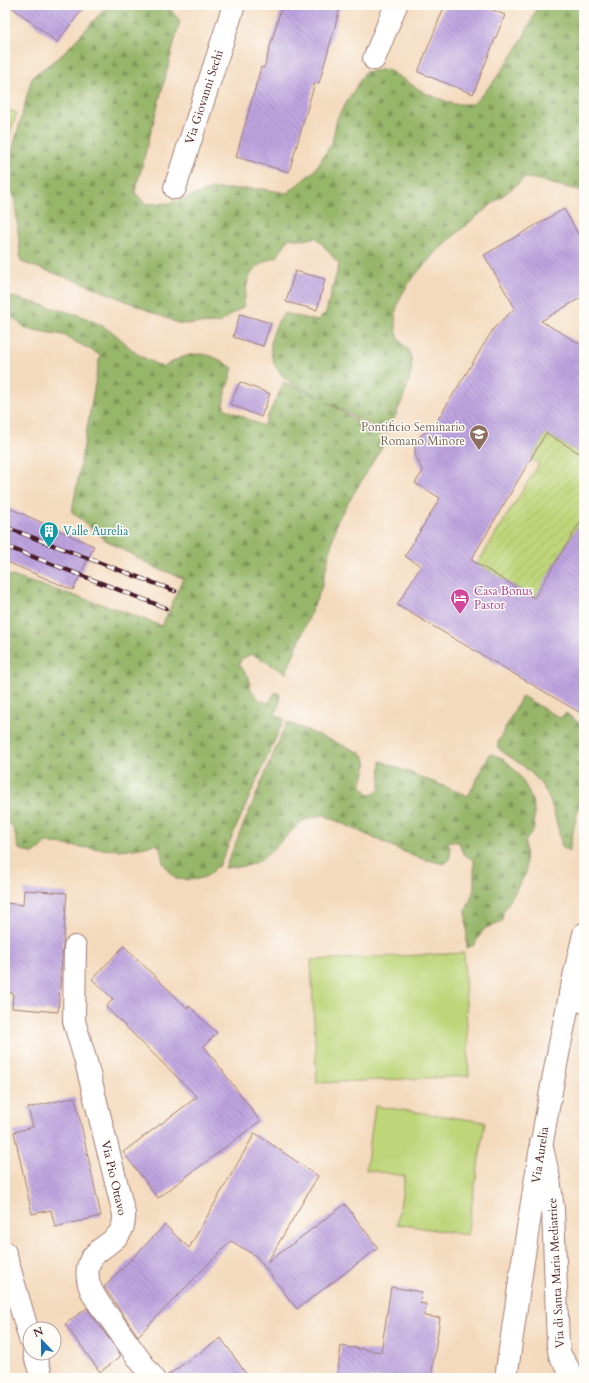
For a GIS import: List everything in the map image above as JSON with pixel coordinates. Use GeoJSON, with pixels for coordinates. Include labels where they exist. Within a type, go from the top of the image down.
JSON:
{"type":"FeatureCollection","features":[{"type":"Feature","properties":{"kind":"street","name":"Via Giovanni Sechi"},"geometry":{"type":"LineString","coordinates":[[175,188],[234,5]]}},
{"type":"Feature","properties":{"kind":"street"},"geometry":{"type":"LineString","coordinates":[[374,59],[396,5]]}},
{"type":"Feature","properties":{"kind":"street","name":"Via Aurelia"},"geometry":{"type":"LineString","coordinates":[[506,1378],[541,1142],[577,998],[584,934]]}},
{"type":"Feature","properties":{"kind":"street","name":"Via Pio Ottavo"},"geometry":{"type":"LineString","coordinates":[[74,947],[74,1021],[124,1214],[122,1230],[116,1238],[93,1255],[89,1262],[87,1276],[88,1284],[100,1305],[153,1378]]}},
{"type":"Feature","properties":{"kind":"street","name":"Via di Santa Maria Mediatrice"},"geometry":{"type":"LineString","coordinates":[[541,1142],[549,1179],[553,1209],[558,1345],[560,1355],[574,1378]]}},
{"type":"Feature","properties":{"kind":"street"},"geometry":{"type":"LineString","coordinates":[[5,1253],[25,1321]]}},
{"type":"Feature","properties":{"kind":"street"},"geometry":{"type":"LineString","coordinates":[[37,1361],[42,1378]]}},
{"type":"Feature","properties":{"kind":"green space"},"geometry":{"type":"Polygon","coordinates":[[[108,5],[154,5],[170,9],[180,21],[135,192],[145,204],[171,203],[213,189],[263,189],[287,193],[314,171],[332,143],[337,118],[365,72],[387,69],[425,93],[453,104],[473,104],[493,82],[511,58],[526,32],[538,5],[584,5],[584,191],[551,184],[537,179],[525,178],[450,239],[430,258],[414,277],[402,295],[396,312],[398,337],[410,354],[412,362],[411,372],[400,406],[387,434],[327,402],[387,439],[337,521],[322,586],[286,673],[252,654],[241,659],[239,665],[249,677],[250,688],[260,700],[269,703],[275,692],[279,693],[280,701],[275,715],[284,719],[219,866],[206,876],[194,880],[176,879],[163,863],[160,847],[155,844],[143,848],[116,850],[46,843],[34,854],[19,849],[13,828],[5,821],[5,574],[117,609],[162,626],[183,578],[154,567],[104,539],[72,512],[100,355],[63,335],[27,329],[9,315],[5,321],[5,295],[79,315],[101,325],[115,334],[137,354],[162,367],[190,355],[198,354],[214,357],[233,368],[224,398],[224,408],[263,426],[284,382],[319,397],[290,382],[279,372],[271,355],[272,338],[274,330],[284,313],[317,321],[326,312],[339,264],[316,237],[305,240],[289,238],[277,257],[260,264],[251,274],[246,288],[244,306],[219,323],[180,324],[86,284],[21,262],[15,201],[7,183],[10,160],[32,77],[63,54],[108,5]]]}},
{"type":"Feature","properties":{"kind":"green space"},"geometry":{"type":"Polygon","coordinates":[[[5,109],[17,113],[5,147],[5,109]]]}},
{"type":"Feature","properties":{"kind":"green space"},"geometry":{"type":"Polygon","coordinates":[[[546,433],[584,456],[584,516],[550,571],[578,587],[561,614],[477,564],[539,464],[531,459],[546,433]]]}},
{"type":"Feature","properties":{"kind":"green space"},"geometry":{"type":"Polygon","coordinates":[[[522,696],[560,718],[566,713],[584,727],[584,782],[569,851],[562,847],[555,815],[543,787],[528,770],[498,748],[498,742],[522,696]]]}},
{"type":"Feature","properties":{"kind":"green space"},"geometry":{"type":"Polygon","coordinates":[[[287,722],[361,753],[366,761],[366,769],[362,786],[368,794],[375,793],[380,787],[381,761],[468,796],[490,754],[498,756],[511,765],[522,779],[532,801],[534,811],[534,829],[525,842],[526,873],[503,912],[502,921],[484,929],[474,945],[467,948],[466,911],[474,889],[474,860],[463,854],[459,842],[448,841],[450,856],[444,864],[415,857],[324,815],[309,818],[301,822],[262,860],[246,866],[225,868],[287,722]]]}},
{"type":"Feature","properties":{"kind":"green space"},"geometry":{"type":"Polygon","coordinates":[[[464,953],[469,1076],[317,1083],[311,960],[464,953]]]}},
{"type":"Feature","properties":{"kind":"green space"},"geometry":{"type":"Polygon","coordinates":[[[375,1106],[485,1122],[467,1235],[397,1224],[405,1176],[366,1170],[375,1106]]]}},
{"type":"Feature","properties":{"kind":"building"},"geometry":{"type":"Polygon","coordinates":[[[9,5],[86,5],[57,42],[9,5]]]}},
{"type":"Feature","properties":{"kind":"building"},"geometry":{"type":"Polygon","coordinates":[[[282,5],[341,5],[319,83],[315,82],[289,172],[236,157],[261,67],[264,68],[282,5]]]}},
{"type":"Feature","properties":{"kind":"building"},"geometry":{"type":"Polygon","coordinates":[[[445,5],[481,5],[505,15],[473,94],[418,72],[445,5]]]}},
{"type":"Feature","properties":{"kind":"building"},"geometry":{"type":"Polygon","coordinates":[[[564,209],[584,244],[584,296],[541,321],[584,346],[584,456],[546,433],[471,560],[534,598],[584,516],[584,715],[397,605],[421,566],[405,556],[440,498],[415,483],[423,471],[415,455],[415,445],[422,434],[432,429],[494,328],[515,308],[484,255],[564,209]]]}},
{"type":"Feature","properties":{"kind":"building"},"geometry":{"type":"Polygon","coordinates":[[[295,271],[325,279],[317,310],[286,302],[295,271]]]}},
{"type":"Feature","properties":{"kind":"building"},"geometry":{"type":"Polygon","coordinates":[[[240,314],[271,323],[263,346],[233,337],[240,314]]]}},
{"type":"Feature","properties":{"kind":"building"},"geometry":{"type":"Polygon","coordinates":[[[240,382],[270,394],[261,417],[230,404],[240,382]]]}},
{"type":"Feature","properties":{"kind":"building","name":"Valle Aurelia"},"geometry":{"type":"Polygon","coordinates":[[[5,506],[94,546],[73,590],[5,561],[5,506]]]}},
{"type":"Feature","properties":{"kind":"building"},"geometry":{"type":"Polygon","coordinates":[[[24,890],[67,893],[58,1012],[12,1008],[13,993],[5,992],[5,903],[23,905],[24,890]]]}},
{"type":"Feature","properties":{"kind":"building"},"geometry":{"type":"Polygon","coordinates":[[[124,946],[187,1008],[189,1006],[217,1033],[204,1046],[260,1121],[158,1198],[123,1152],[197,1097],[106,1007],[113,999],[92,979],[124,946]]]}},
{"type":"Feature","properties":{"kind":"building"},"geometry":{"type":"Polygon","coordinates":[[[75,1097],[101,1216],[55,1227],[51,1210],[32,1214],[14,1132],[33,1127],[28,1108],[75,1097]]]}},
{"type":"Feature","properties":{"kind":"building"},"geometry":{"type":"Polygon","coordinates":[[[255,1133],[318,1176],[267,1263],[345,1204],[378,1248],[297,1309],[256,1256],[231,1241],[138,1336],[104,1287],[165,1225],[189,1248],[255,1133]]]}},
{"type":"Feature","properties":{"kind":"building"},"geometry":{"type":"Polygon","coordinates":[[[391,1287],[422,1292],[420,1303],[426,1304],[424,1316],[440,1318],[431,1378],[337,1378],[341,1346],[381,1352],[391,1287]]]}},
{"type":"Feature","properties":{"kind":"building"},"geometry":{"type":"Polygon","coordinates":[[[87,1308],[120,1354],[120,1357],[100,1372],[65,1324],[87,1308]]]}},
{"type":"Feature","properties":{"kind":"building"},"geometry":{"type":"Polygon","coordinates":[[[221,1338],[249,1378],[165,1378],[165,1377],[221,1338]]]}},
{"type":"Feature","properties":{"kind":"railway"},"geometry":{"type":"LineString","coordinates":[[5,527],[175,591]]}},
{"type":"Feature","properties":{"kind":"railway"},"geometry":{"type":"LineString","coordinates":[[5,546],[166,608]]}},
{"type":"Feature","properties":{"kind":"place","name":"Pontificio Seminario Romano Minore"},"geometry":{"type":"Point","coordinates":[479,451]}},
{"type":"Feature","properties":{"kind":"place","name":"Valle Aurelia"},"geometry":{"type":"Point","coordinates":[49,548]}},
{"type":"Feature","properties":{"kind":"place","name":"Casa Bonus Pastor"},"geometry":{"type":"Point","coordinates":[460,615]}}]}
